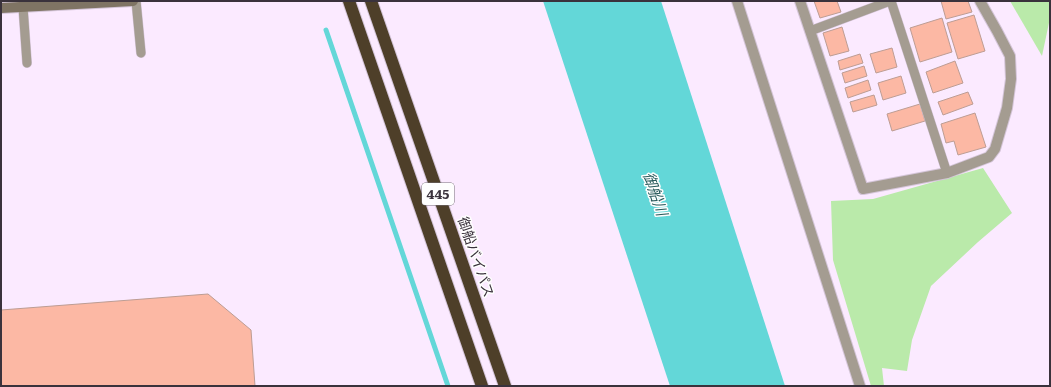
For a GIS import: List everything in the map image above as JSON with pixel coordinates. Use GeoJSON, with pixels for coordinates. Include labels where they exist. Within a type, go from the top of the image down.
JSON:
{"type":"FeatureCollection","features":[{"type":"Feature","properties":{"kind":"highway","name":"445"},"geometry":{"type":"LineString","coordinates":[[349,1],[482,386]]}},
{"type":"Feature","properties":{"kind":"highway","name":"御船バイパス"},"geometry":{"type":"LineString","coordinates":[[371,1],[505,386]]}},
{"type":"Feature","properties":{"kind":"street"},"geometry":{"type":"LineString","coordinates":[[1,8],[133,1]]}},
{"type":"Feature","properties":{"kind":"street"},"geometry":{"type":"LineString","coordinates":[[738,1],[860,386]]}},
{"type":"Feature","properties":{"kind":"street"},"geometry":{"type":"LineString","coordinates":[[800,1],[863,189],[947,172],[989,157],[994,149],[1007,108],[1011,79],[1010,56],[980,1]]}},
{"type":"Feature","properties":{"kind":"lane"},"geometry":{"type":"LineString","coordinates":[[136,1],[141,53]]}},
{"type":"Feature","properties":{"kind":"lane"},"geometry":{"type":"LineString","coordinates":[[810,31],[890,1],[947,172]]}},
{"type":"Feature","properties":{"kind":"lane"},"geometry":{"type":"LineString","coordinates":[[23,7],[27,63]]}},
{"type":"Feature","properties":{"kind":"shaded area"},"geometry":{"type":"Polygon","coordinates":[[[1010,1],[1050,1],[1050,18],[1042,56],[1010,1]]]}},
{"type":"Feature","properties":{"kind":"shaded area"},"geometry":{"type":"Polygon","coordinates":[[[983,168],[1012,213],[978,242],[931,286],[912,340],[907,371],[882,368],[884,386],[871,386],[833,260],[831,201],[873,199],[983,168]]]}},
{"type":"Feature","properties":{"kind":"water","name":"御船川"},"geometry":{"type":"Polygon","coordinates":[[[543,1],[661,1],[785,386],[670,386],[543,1]]]}},
{"type":"Feature","properties":{"kind":"building"},"geometry":{"type":"Polygon","coordinates":[[[814,1],[837,1],[841,12],[820,18],[814,1]]]}},
{"type":"Feature","properties":{"kind":"building"},"geometry":{"type":"Polygon","coordinates":[[[941,1],[968,1],[972,12],[946,19],[941,1]]]}},
{"type":"Feature","properties":{"kind":"building"},"geometry":{"type":"Polygon","coordinates":[[[974,15],[985,51],[958,59],[947,23],[974,15]]]}},
{"type":"Feature","properties":{"kind":"building"},"geometry":{"type":"Polygon","coordinates":[[[942,18],[952,52],[920,62],[910,28],[942,18]]]}},
{"type":"Feature","properties":{"kind":"building"},"geometry":{"type":"Polygon","coordinates":[[[842,27],[849,51],[830,56],[823,33],[842,27]]]}},
{"type":"Feature","properties":{"kind":"building"},"geometry":{"type":"Polygon","coordinates":[[[892,48],[897,67],[876,73],[870,54],[892,48]]]}},
{"type":"Feature","properties":{"kind":"building"},"geometry":{"type":"Polygon","coordinates":[[[860,54],[863,63],[840,70],[838,61],[860,54]]]}},
{"type":"Feature","properties":{"kind":"building"},"geometry":{"type":"Polygon","coordinates":[[[955,61],[963,83],[933,93],[926,72],[955,61]]]}},
{"type":"Feature","properties":{"kind":"building"},"geometry":{"type":"Polygon","coordinates":[[[864,66],[867,76],[845,83],[842,73],[864,66]]]}},
{"type":"Feature","properties":{"kind":"building"},"geometry":{"type":"Polygon","coordinates":[[[901,76],[906,93],[883,100],[878,83],[901,76]]]}},
{"type":"Feature","properties":{"kind":"building"},"geometry":{"type":"Polygon","coordinates":[[[868,80],[871,90],[848,98],[845,88],[868,80]]]}},
{"type":"Feature","properties":{"kind":"building"},"geometry":{"type":"Polygon","coordinates":[[[968,92],[973,104],[943,115],[938,102],[968,92]]]}},
{"type":"Feature","properties":{"kind":"building"},"geometry":{"type":"Polygon","coordinates":[[[874,95],[877,105],[853,112],[850,102],[874,95]]]}},
{"type":"Feature","properties":{"kind":"building"},"geometry":{"type":"Polygon","coordinates":[[[920,104],[925,121],[892,131],[887,114],[920,104]]]}},
{"type":"Feature","properties":{"kind":"building"},"geometry":{"type":"Polygon","coordinates":[[[975,113],[986,147],[958,155],[954,141],[946,143],[941,124],[975,113]]]}},
{"type":"Feature","properties":{"kind":"building"},"geometry":{"type":"Polygon","coordinates":[[[208,294],[251,330],[255,386],[1,386],[1,310],[208,294]]]}},
{"type":"Feature","properties":{"kind":"waterway"},"geometry":{"type":"LineString","coordinates":[[326,30],[448,386]]}}]}
